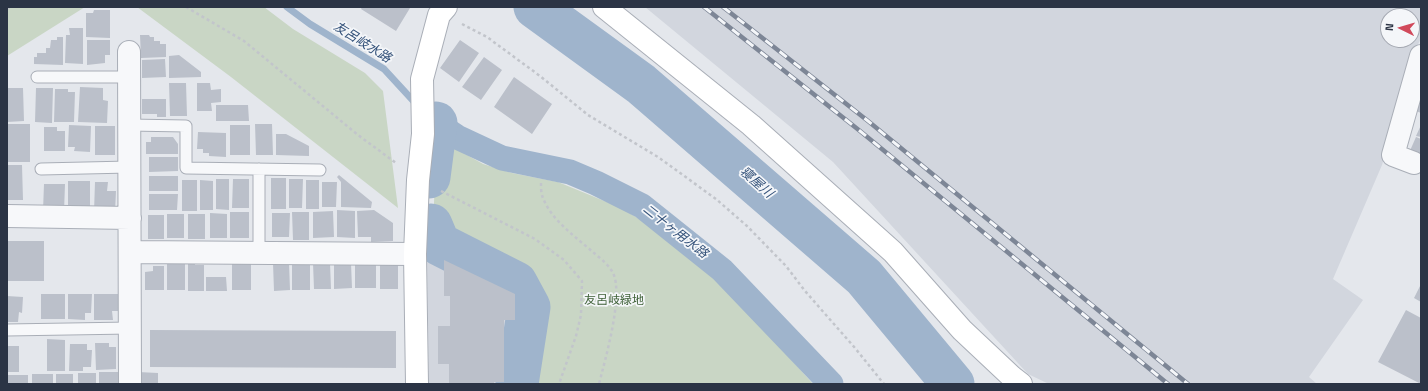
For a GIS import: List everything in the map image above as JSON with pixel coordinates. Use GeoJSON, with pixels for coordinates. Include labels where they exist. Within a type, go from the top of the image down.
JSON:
{"type":"FeatureCollection","features":[{"type":"Feature","properties":{"kind":"street"},"geometry":{"type":"LineString","coordinates":[[604,7],[751,125],[893,252],[962,330],[1021,384]]}},
{"type":"Feature","properties":{"kind":"street"},"geometry":{"type":"LineString","coordinates":[[417,384],[415,254],[422,124],[422,79],[438,10]]}},
{"type":"Feature","properties":{"kind":"street"},"geometry":{"type":"LineString","coordinates":[[128,52],[130,384]]}},
{"type":"Feature","properties":{"kind":"street"},"geometry":{"type":"LineString","coordinates":[[1414,163],[1394,155],[1420,60]]}},
{"type":"Feature","properties":{"kind":"street"},"geometry":{"type":"LineString","coordinates":[[7,216],[130,218]]}},
{"type":"Feature","properties":{"kind":"street"},"geometry":{"type":"LineString","coordinates":[[130,252],[415,254]]}},
{"type":"Feature","properties":{"kind":"lane"},"geometry":{"type":"LineString","coordinates":[[36,77],[129,77]]}},
{"type":"Feature","properties":{"kind":"lane"},"geometry":{"type":"LineString","coordinates":[[129,125],[186,126],[186,168],[320,170]]}},
{"type":"Feature","properties":{"kind":"lane"},"geometry":{"type":"LineString","coordinates":[[41,169],[129,167]]}},
{"type":"Feature","properties":{"kind":"lane"},"geometry":{"type":"LineString","coordinates":[[259,169],[259,253]]}},
{"type":"Feature","properties":{"kind":"lane"},"geometry":{"type":"LineString","coordinates":[[7,330],[130,328]]}},
{"type":"Feature","properties":{"kind":"path"},"geometry":{"type":"LineString","coordinates":[[438,10],[487,37],[540,76],[588,115],[658,157],[716,199],[747,226],[786,266],[804,292],[855,348],[884,384]]}},
{"type":"Feature","properties":{"kind":"path"},"geometry":{"type":"LineString","coordinates":[[541,183],[542,197],[556,219],[605,263],[613,274],[615,285],[615,308],[610,341],[599,384]]}},
{"type":"Feature","properties":{"kind":"shaded area"},"geometry":{"type":"Polygon","coordinates":[[[645,7],[1421,7],[1420,40],[1420,8],[1380,8],[1380,48],[1416,48],[1382,165],[1333,279],[1363,300],[1309,377],[1317,384],[1049,384],[1028,374],[833,162],[645,7]]]}},
{"type":"Feature","properties":{"kind":"shaded area"},"geometry":{"type":"Polygon","coordinates":[[[427,251],[501,280],[521,297],[525,313],[505,384],[429,384],[427,251]]]}},
{"type":"Feature","properties":{"kind":"green space"},"geometry":{"type":"Polygon","coordinates":[[[7,7],[85,7],[7,56],[7,7]]]}},
{"type":"Feature","properties":{"kind":"green space"},"geometry":{"type":"Polygon","coordinates":[[[137,7],[264,7],[293,29],[365,73],[383,91],[398,208],[231,77],[137,7]]]}},
{"type":"Feature","properties":{"kind":"green space","name":"友呂岐緑地"},"geometry":{"type":"Polygon","coordinates":[[[437,138],[483,164],[512,173],[558,182],[619,207],[678,242],[733,294],[813,384],[519,384],[531,307],[526,294],[518,281],[440,242],[433,224],[437,138]]]}},
{"type":"Feature","properties":{"kind":"building"},"geometry":{"type":"Polygon","coordinates":[[[362,7],[410,8],[396,31],[361,9],[362,7]]]}},
{"type":"Feature","properties":{"kind":"building"},"geometry":{"type":"Polygon","coordinates":[[[94,10],[110,10],[110,38],[86,37],[86,13],[93,13],[94,10]]]}},
{"type":"Feature","properties":{"kind":"building"},"geometry":{"type":"Polygon","coordinates":[[[69,28],[83,28],[83,64],[65,63],[66,35],[70,35],[69,28]]]}},
{"type":"Feature","properties":{"kind":"building"},"geometry":{"type":"Polygon","coordinates":[[[140,35],[149,35],[150,37],[154,37],[154,41],[160,41],[160,44],[166,44],[166,57],[141,58],[140,35]]]}},
{"type":"Feature","properties":{"kind":"building"},"geometry":{"type":"Polygon","coordinates":[[[57,37],[63,37],[63,65],[34,64],[34,57],[37,57],[37,53],[46,53],[46,48],[50,48],[51,40],[57,40],[57,37]]]}},
{"type":"Feature","properties":{"kind":"building"},"geometry":{"type":"Polygon","coordinates":[[[87,40],[110,40],[110,55],[105,55],[105,63],[87,65],[87,40]]]}},
{"type":"Feature","properties":{"kind":"building"},"geometry":{"type":"Polygon","coordinates":[[[460,40],[479,53],[459,82],[440,68],[460,40]]]}},
{"type":"Feature","properties":{"kind":"building"},"geometry":{"type":"Polygon","coordinates":[[[179,55],[201,72],[201,77],[169,78],[169,56],[179,55]]]}},
{"type":"Feature","properties":{"kind":"building"},"geometry":{"type":"Polygon","coordinates":[[[484,57],[502,70],[481,100],[462,87],[484,57]]]}},
{"type":"Feature","properties":{"kind":"building"},"geometry":{"type":"Polygon","coordinates":[[[165,59],[166,77],[142,78],[142,60],[165,59]]]}},
{"type":"Feature","properties":{"kind":"building"},"geometry":{"type":"Polygon","coordinates":[[[514,77],[552,104],[532,134],[494,107],[514,77]]]}},
{"type":"Feature","properties":{"kind":"building"},"geometry":{"type":"Polygon","coordinates":[[[169,83],[186,83],[187,116],[170,116],[169,83]]]}},
{"type":"Feature","properties":{"kind":"building"},"geometry":{"type":"Polygon","coordinates":[[[197,83],[210,83],[211,90],[221,89],[221,102],[211,103],[212,111],[197,111],[197,83]]]}},
{"type":"Feature","properties":{"kind":"building"},"geometry":{"type":"Polygon","coordinates":[[[1421,86],[1421,113],[1411,109],[1421,86]]]}},
{"type":"Feature","properties":{"kind":"building"},"geometry":{"type":"Polygon","coordinates":[[[80,87],[103,88],[103,100],[108,101],[107,123],[78,122],[80,87]]]}},
{"type":"Feature","properties":{"kind":"building"},"geometry":{"type":"Polygon","coordinates":[[[7,88],[23,88],[24,121],[7,122],[7,88]]]}},
{"type":"Feature","properties":{"kind":"building"},"geometry":{"type":"Polygon","coordinates":[[[36,88],[53,88],[52,123],[35,122],[36,88]]]}},
{"type":"Feature","properties":{"kind":"building"},"geometry":{"type":"Polygon","coordinates":[[[55,89],[68,89],[68,92],[75,92],[74,122],[54,122],[55,89]]]}},
{"type":"Feature","properties":{"kind":"building"},"geometry":{"type":"Polygon","coordinates":[[[142,99],[166,99],[166,117],[157,117],[157,114],[142,114],[142,99]]]}},
{"type":"Feature","properties":{"kind":"building"},"geometry":{"type":"Polygon","coordinates":[[[216,105],[248,105],[249,121],[216,121],[216,105]]]}},
{"type":"Feature","properties":{"kind":"building"},"geometry":{"type":"Polygon","coordinates":[[[7,124],[30,124],[30,162],[7,162],[7,124]]]}},
{"type":"Feature","properties":{"kind":"building"},"geometry":{"type":"Polygon","coordinates":[[[255,124],[272,124],[273,155],[256,155],[255,124]]]}},
{"type":"Feature","properties":{"kind":"building"},"geometry":{"type":"Polygon","coordinates":[[[69,125],[91,126],[90,152],[74,151],[75,147],[68,147],[69,125]]]}},
{"type":"Feature","properties":{"kind":"building"},"geometry":{"type":"Polygon","coordinates":[[[230,125],[250,125],[250,155],[230,155],[230,125]]]}},
{"type":"Feature","properties":{"kind":"building"},"geometry":{"type":"Polygon","coordinates":[[[1421,125],[1421,137],[1416,136],[1421,125]]]}},
{"type":"Feature","properties":{"kind":"building"},"geometry":{"type":"Polygon","coordinates":[[[95,126],[115,126],[115,155],[95,155],[95,126]]]}},
{"type":"Feature","properties":{"kind":"building"},"geometry":{"type":"Polygon","coordinates":[[[44,127],[57,127],[57,131],[65,131],[65,151],[44,151],[44,127]]]}},
{"type":"Feature","properties":{"kind":"building"},"geometry":{"type":"Polygon","coordinates":[[[198,132],[226,133],[226,157],[209,156],[209,153],[203,153],[203,149],[197,149],[198,132]]]}},
{"type":"Feature","properties":{"kind":"building"},"geometry":{"type":"Polygon","coordinates":[[[276,134],[286,134],[309,146],[309,156],[276,155],[276,134]]]}},
{"type":"Feature","properties":{"kind":"building"},"geometry":{"type":"Polygon","coordinates":[[[151,137],[173,137],[178,144],[178,154],[146,154],[146,142],[151,142],[151,137]]]}},
{"type":"Feature","properties":{"kind":"building"},"geometry":{"type":"Polygon","coordinates":[[[1416,137],[1421,139],[1421,158],[1409,153],[1416,137]]]}},
{"type":"Feature","properties":{"kind":"building"},"geometry":{"type":"Polygon","coordinates":[[[149,157],[178,157],[178,171],[149,172],[149,157]]]}},
{"type":"Feature","properties":{"kind":"building"},"geometry":{"type":"Polygon","coordinates":[[[7,165],[22,165],[23,200],[7,200],[7,165]]]}},
{"type":"Feature","properties":{"kind":"building"},"geometry":{"type":"Polygon","coordinates":[[[339,175],[372,202],[371,208],[341,207],[341,182],[337,177],[339,175]]]}},
{"type":"Feature","properties":{"kind":"building"},"geometry":{"type":"Polygon","coordinates":[[[149,176],[178,176],[178,191],[149,191],[149,176]]]}},
{"type":"Feature","properties":{"kind":"building"},"geometry":{"type":"Polygon","coordinates":[[[271,178],[286,178],[286,209],[271,209],[271,178]]]}},
{"type":"Feature","properties":{"kind":"building"},"geometry":{"type":"Polygon","coordinates":[[[216,179],[229,179],[229,210],[216,209],[216,179]]]}},
{"type":"Feature","properties":{"kind":"building"},"geometry":{"type":"Polygon","coordinates":[[[233,179],[249,179],[249,208],[232,208],[233,179]]]}},
{"type":"Feature","properties":{"kind":"building"},"geometry":{"type":"Polygon","coordinates":[[[289,179],[303,179],[302,208],[289,208],[289,179]]]}},
{"type":"Feature","properties":{"kind":"building"},"geometry":{"type":"Polygon","coordinates":[[[182,180],[197,180],[197,211],[182,211],[182,180]]]}},
{"type":"Feature","properties":{"kind":"building"},"geometry":{"type":"Polygon","coordinates":[[[200,180],[213,181],[213,210],[200,210],[200,180]]]}},
{"type":"Feature","properties":{"kind":"building"},"geometry":{"type":"Polygon","coordinates":[[[306,180],[319,180],[319,209],[306,209],[306,180]]]}},
{"type":"Feature","properties":{"kind":"building"},"geometry":{"type":"Polygon","coordinates":[[[68,181],[90,181],[90,210],[68,210],[68,181]]]}},
{"type":"Feature","properties":{"kind":"building"},"geometry":{"type":"Polygon","coordinates":[[[95,182],[108,182],[107,191],[116,191],[115,213],[94,212],[95,182]]]}},
{"type":"Feature","properties":{"kind":"building"},"geometry":{"type":"Polygon","coordinates":[[[322,182],[337,182],[336,207],[322,207],[322,182]]]}},
{"type":"Feature","properties":{"kind":"building"},"geometry":{"type":"Polygon","coordinates":[[[44,184],[65,184],[64,212],[43,211],[44,184]]]}},
{"type":"Feature","properties":{"kind":"building"},"geometry":{"type":"Polygon","coordinates":[[[149,194],[178,194],[177,210],[149,210],[149,194]]]}},
{"type":"Feature","properties":{"kind":"building"},"geometry":{"type":"Polygon","coordinates":[[[337,210],[355,211],[355,238],[337,237],[337,210]]]}},
{"type":"Feature","properties":{"kind":"building"},"geometry":{"type":"Polygon","coordinates":[[[374,210],[393,223],[393,241],[371,242],[371,237],[358,237],[357,211],[374,210]]]}},
{"type":"Feature","properties":{"kind":"building"},"geometry":{"type":"Polygon","coordinates":[[[333,211],[334,237],[313,238],[313,212],[333,211]]]}},
{"type":"Feature","properties":{"kind":"building"},"geometry":{"type":"Polygon","coordinates":[[[230,212],[249,212],[249,238],[230,238],[230,212]]]}},
{"type":"Feature","properties":{"kind":"building"},"geometry":{"type":"Polygon","coordinates":[[[292,212],[309,212],[309,240],[293,240],[292,212]]]}},
{"type":"Feature","properties":{"kind":"building"},"geometry":{"type":"Polygon","coordinates":[[[210,213],[227,214],[227,238],[210,238],[210,213]]]}},
{"type":"Feature","properties":{"kind":"building"},"geometry":{"type":"Polygon","coordinates":[[[272,213],[290,213],[289,237],[272,237],[272,213]]]}},
{"type":"Feature","properties":{"kind":"building"},"geometry":{"type":"Polygon","coordinates":[[[167,214],[184,214],[184,238],[167,238],[167,214]]]}},
{"type":"Feature","properties":{"kind":"building"},"geometry":{"type":"Polygon","coordinates":[[[188,214],[205,214],[205,239],[188,239],[188,214]]]}},
{"type":"Feature","properties":{"kind":"building"},"geometry":{"type":"Polygon","coordinates":[[[148,215],[164,215],[164,239],[148,239],[148,215]]]}},
{"type":"Feature","properties":{"kind":"building"},"geometry":{"type":"Polygon","coordinates":[[[7,241],[44,241],[44,281],[7,281],[7,241]]]}},
{"type":"Feature","properties":{"kind":"building"},"geometry":{"type":"Polygon","coordinates":[[[444,260],[515,294],[515,320],[504,320],[504,382],[494,382],[494,384],[449,384],[449,364],[438,364],[438,326],[450,326],[450,296],[444,296],[444,260]]]}},
{"type":"Feature","properties":{"kind":"building"},"geometry":{"type":"Polygon","coordinates":[[[195,261],[195,265],[204,265],[204,291],[188,291],[188,262],[195,261]]]}},
{"type":"Feature","properties":{"kind":"building"},"geometry":{"type":"Polygon","coordinates":[[[380,261],[398,261],[398,289],[380,289],[380,261]]]}},
{"type":"Feature","properties":{"kind":"building"},"geometry":{"type":"Polygon","coordinates":[[[167,262],[185,262],[185,290],[167,290],[167,262]]]}},
{"type":"Feature","properties":{"kind":"building"},"geometry":{"type":"Polygon","coordinates":[[[232,262],[251,262],[251,290],[232,290],[232,262]]]}},
{"type":"Feature","properties":{"kind":"building"},"geometry":{"type":"Polygon","coordinates":[[[289,262],[290,290],[274,291],[273,263],[289,262]]]}},
{"type":"Feature","properties":{"kind":"building"},"geometry":{"type":"Polygon","coordinates":[[[355,262],[376,262],[376,288],[355,288],[355,262]]]}},
{"type":"Feature","properties":{"kind":"building"},"geometry":{"type":"Polygon","coordinates":[[[292,263],[310,263],[310,290],[292,290],[292,263]]]}},
{"type":"Feature","properties":{"kind":"building"},"geometry":{"type":"Polygon","coordinates":[[[313,263],[330,263],[331,289],[314,289],[313,263]]]}},
{"type":"Feature","properties":{"kind":"building"},"geometry":{"type":"Polygon","coordinates":[[[334,263],[351,263],[352,288],[334,289],[334,263]]]}},
{"type":"Feature","properties":{"kind":"building"},"geometry":{"type":"Polygon","coordinates":[[[153,266],[164,266],[164,290],[145,290],[145,272],[153,271],[153,266]]]}},
{"type":"Feature","properties":{"kind":"building"},"geometry":{"type":"Polygon","coordinates":[[[206,277],[226,277],[227,291],[206,291],[206,277]]]}},
{"type":"Feature","properties":{"kind":"building"},"geometry":{"type":"Polygon","coordinates":[[[1421,284],[1421,302],[1414,298],[1421,284]]]}},
{"type":"Feature","properties":{"kind":"building"},"geometry":{"type":"Polygon","coordinates":[[[41,294],[65,294],[65,319],[41,319],[41,294]]]}},
{"type":"Feature","properties":{"kind":"building"},"geometry":{"type":"Polygon","coordinates":[[[68,294],[92,294],[91,313],[85,313],[85,320],[68,319],[68,294]]]}},
{"type":"Feature","properties":{"kind":"building"},"geometry":{"type":"Polygon","coordinates":[[[94,294],[118,294],[118,311],[112,311],[113,320],[94,320],[94,294]]]}},
{"type":"Feature","properties":{"kind":"building"},"geometry":{"type":"Polygon","coordinates":[[[7,296],[23,297],[22,313],[19,312],[18,322],[7,322],[7,296]]]}},
{"type":"Feature","properties":{"kind":"building"},"geometry":{"type":"Polygon","coordinates":[[[1406,310],[1421,318],[1421,384],[1378,362],[1406,310]]]}},
{"type":"Feature","properties":{"kind":"building"},"geometry":{"type":"Polygon","coordinates":[[[150,330],[396,331],[396,368],[150,367],[150,330]]]}},
{"type":"Feature","properties":{"kind":"building"},"geometry":{"type":"Polygon","coordinates":[[[47,339],[65,340],[65,371],[47,371],[47,339]]]}},
{"type":"Feature","properties":{"kind":"building"},"geometry":{"type":"Polygon","coordinates":[[[95,343],[109,343],[109,347],[116,347],[116,369],[96,370],[95,343]]]}},
{"type":"Feature","properties":{"kind":"building"},"geometry":{"type":"Polygon","coordinates":[[[70,344],[87,344],[87,350],[92,350],[91,367],[83,367],[83,371],[69,371],[70,344]]]}},
{"type":"Feature","properties":{"kind":"building"},"geometry":{"type":"Polygon","coordinates":[[[7,346],[19,346],[19,372],[7,372],[7,346]]]}},
{"type":"Feature","properties":{"kind":"building"},"geometry":{"type":"Polygon","coordinates":[[[99,372],[118,372],[118,384],[99,384],[99,372]]]}},
{"type":"Feature","properties":{"kind":"building"},"geometry":{"type":"Polygon","coordinates":[[[138,372],[158,373],[158,384],[138,384],[138,372]]]}},
{"type":"Feature","properties":{"kind":"building"},"geometry":{"type":"Polygon","coordinates":[[[78,373],[96,373],[96,384],[78,384],[78,373]]]}},
{"type":"Feature","properties":{"kind":"building"},"geometry":{"type":"Polygon","coordinates":[[[32,374],[53,374],[53,384],[32,384],[32,374]]]}},
{"type":"Feature","properties":{"kind":"building"},"geometry":{"type":"Polygon","coordinates":[[[56,374],[73,374],[73,384],[56,384],[56,374]]]}},
{"type":"Feature","properties":{"kind":"building"},"geometry":{"type":"Polygon","coordinates":[[[7,375],[28,375],[28,384],[7,384],[7,375]]]}},
{"type":"Feature","properties":{"kind":"waterway","name":"友呂岐水路"},"geometry":{"type":"LineString","coordinates":[[287,7],[310,24],[384,69],[418,106]]}},
{"type":"Feature","properties":{"kind":"waterway","name":"寝屋川"},"geometry":{"type":"LineString","coordinates":[[535,7],[641,84],[864,277],[953,384]]}},
{"type":"Feature","properties":{"kind":"waterway","name":"友呂岐水路"},"geometry":{"type":"LineString","coordinates":[[427,114],[436,123]]}},
{"type":"Feature","properties":{"kind":"waterway","name":"二十ヶ用水路"},"geometry":{"type":"LineString","coordinates":[[436,123],[457,137],[502,158],[570,172],[642,206],[722,270],[831,384]]}},
{"type":"Feature","properties":{"kind":"waterway"},"geometry":{"type":"LineString","coordinates":[[429,177],[436,123]]}},
{"type":"Feature","properties":{"kind":"waterway"},"geometry":{"type":"LineString","coordinates":[[431,225],[439,244],[516,283],[529,307],[517,384]]}},
{"type":"Feature","properties":{"kind":"railway"},"geometry":{"type":"LineString","coordinates":[[704,7],[860,131],[1168,384]]}},
{"type":"Feature","properties":{"kind":"railway"},"geometry":{"type":"LineString","coordinates":[[723,7],[868,121],[1188,384]]}}]}
